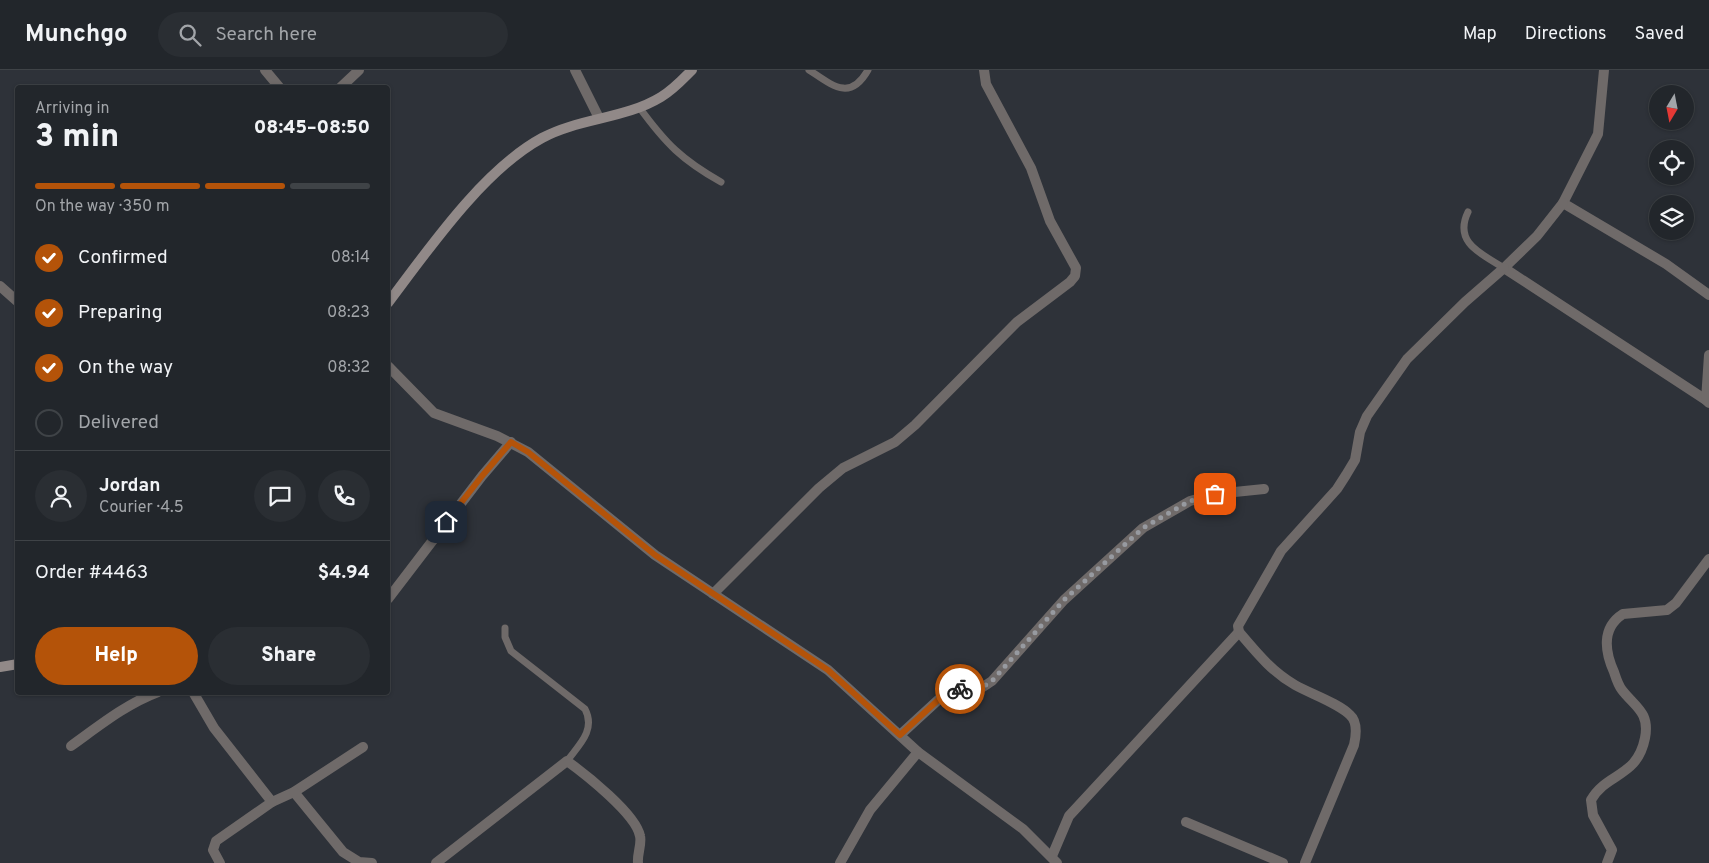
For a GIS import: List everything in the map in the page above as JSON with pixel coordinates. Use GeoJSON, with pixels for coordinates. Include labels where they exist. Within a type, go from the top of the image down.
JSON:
{"type":"FeatureCollection","features":[{"type":"Feature","properties":{"kind":"street"},"geometry":{"type":"LineString","coordinates":[[265,70],[278,85]]}},
{"type":"Feature","properties":{"kind":"street"},"geometry":{"type":"LineString","coordinates":[[343,85],[359,70]]}},
{"type":"Feature","properties":{"kind":"street"},"geometry":{"type":"LineString","coordinates":[[576,70],[599,118]]}},
{"type":"Feature","properties":{"kind":"street"},"geometry":{"type":"LineString","coordinates":[[390,301],[439,235],[510,160],[525,148],[556,131],[639,107],[660,98],[679,84],[692,70]]}},
{"type":"Feature","properties":{"kind":"street"},"geometry":{"type":"LineString","coordinates":[[713,594],[819,488],[843,468],[895,442],[915,425],[1017,322],[1070,282],[1075,276],[1076,268],[1050,221],[1031,168],[986,84],[984,70]]}},
{"type":"Feature","properties":{"kind":"street"},"geometry":{"type":"LineString","coordinates":[[1305,863],[1354,745],[1356,734],[1354,723],[1351,716],[1342,710],[1293,684],[1273,670],[1239,632],[1238,626],[1274,560],[1346,475],[1355,460],[1360,432],[1367,416],[1407,359],[1465,302],[1537,236],[1563,203],[1598,134],[1604,70]]}},
{"type":"Feature","properties":{"kind":"street"},"geometry":{"type":"LineString","coordinates":[[1563,203],[1666,264],[1709,295]]}},
{"type":"Feature","properties":{"kind":"street"},"geometry":{"type":"LineString","coordinates":[[1504,268],[1707,402]]}},
{"type":"Feature","properties":{"kind":"street"},"geometry":{"type":"LineString","coordinates":[[0,286],[15,302]]}},
{"type":"Feature","properties":{"kind":"street"},"geometry":{"type":"LineString","coordinates":[[1707,402],[1709,355]]}},
{"type":"Feature","properties":{"kind":"street"},"geometry":{"type":"LineString","coordinates":[[390,368],[434,413],[511,442],[528,452],[655,555],[828,670],[918,752],[1023,829],[1055,860],[1069,816],[1239,632]]}},
{"type":"Feature","properties":{"kind":"street"},"geometry":{"type":"LineString","coordinates":[[390,596],[482,476],[511,442]]}},
{"type":"Feature","properties":{"kind":"street"},"geometry":{"type":"LineString","coordinates":[[900,735],[949,690],[957,688],[969,691],[979,689],[992,681],[1064,600],[1143,528],[1190,501],[1215,494],[1264,490]]}},
{"type":"Feature","properties":{"kind":"street"},"geometry":{"type":"LineString","coordinates":[[1607,863],[1612,850],[1593,816],[1591,800],[1602,786],[1630,769],[1643,747],[1646,725],[1639,707],[1621,689],[1608,657],[1606,646],[1608,635],[1618,617],[1623,614],[1667,610],[1676,603],[1709,559]]}},
{"type":"Feature","properties":{"kind":"street"},"geometry":{"type":"LineString","coordinates":[[0,667],[15,664]]}},
{"type":"Feature","properties":{"kind":"street"},"geometry":{"type":"LineString","coordinates":[[71,746],[119,712],[151,695]]}},
{"type":"Feature","properties":{"kind":"street"},"geometry":{"type":"LineString","coordinates":[[195,695],[214,728],[272,802]]}},
{"type":"Feature","properties":{"kind":"street"},"geometry":{"type":"LineString","coordinates":[[220,863],[213,850],[216,841],[272,802],[294,792],[363,747]]}},
{"type":"Feature","properties":{"kind":"street"},"geometry":{"type":"LineString","coordinates":[[840,863],[870,810],[918,752]]}},
{"type":"Feature","properties":{"kind":"street"},"geometry":{"type":"LineString","coordinates":[[436,863],[567,761],[590,778],[638,828],[641,841],[638,863]]}},
{"type":"Feature","properties":{"kind":"street"},"geometry":{"type":"LineString","coordinates":[[294,792],[343,852],[359,862],[372,863]]}},
{"type":"Feature","properties":{"kind":"street"},"geometry":{"type":"LineString","coordinates":[[1186,822],[1283,863]]}},
{"type":"Feature","properties":{"kind":"lane"},"geometry":{"type":"LineString","coordinates":[[809,70],[843,89],[857,85],[868,70]]}},
{"type":"Feature","properties":{"kind":"lane"},"geometry":{"type":"LineString","coordinates":[[639,107],[662,138],[680,155],[721,182]]}},
{"type":"Feature","properties":{"kind":"lane"},"geometry":{"type":"LineString","coordinates":[[1468,212],[1463,226],[1466,239],[1474,250],[1504,268]]}},
{"type":"Feature","properties":{"kind":"lane"},"geometry":{"type":"LineString","coordinates":[[505,628],[506,644],[511,651],[584,709],[589,717],[587,733],[567,761]]}},
{"type":"Feature","properties":{"kind":"way so far"},"geometry":{"type":"LineString","coordinates":[[960,689],[969,691],[979,689],[992,681],[1064,600],[1143,528],[1190,501],[1215,494]]}},
{"type":"Feature","properties":{"kind":"route"},"geometry":{"type":"LineString","coordinates":[[446,522],[511,442],[528,452],[655,555],[828,670],[900,735],[949,690],[960,689]]}}]}
